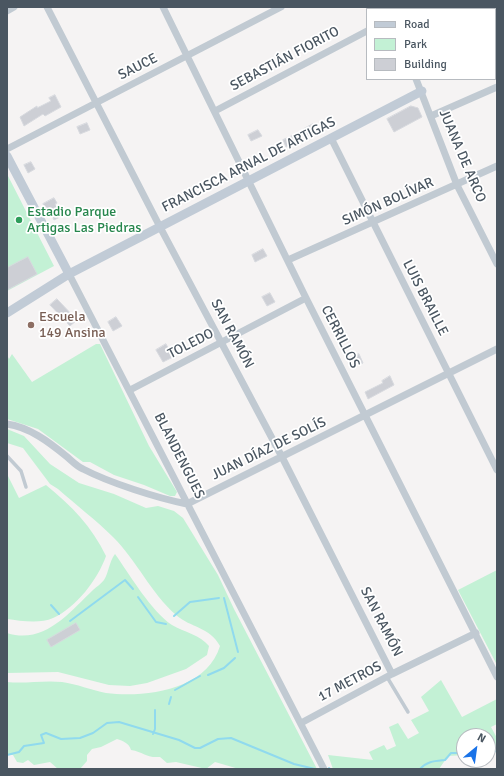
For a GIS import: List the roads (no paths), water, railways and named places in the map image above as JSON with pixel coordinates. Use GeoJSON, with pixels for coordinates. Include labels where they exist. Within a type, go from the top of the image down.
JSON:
{"type":"FeatureCollection","features":[{"type":"Feature","properties":{"kind":"street"},"geometry":{"type":"LineString","coordinates":[[7,11],[14,7]]}},
{"type":"Feature","properties":{"kind":"street","name":"SAN RAMÓN"},"geometry":{"type":"LineString","coordinates":[[47,7],[95,103],[282,457],[390,675]]}},
{"type":"Feature","properties":{"kind":"street","name":"CERRILLOS"},"geometry":{"type":"LineString","coordinates":[[163,7],[250,180],[306,298],[497,677]]}},
{"type":"Feature","properties":{"kind":"street","name":"SAUCE"},"geometry":{"type":"LineString","coordinates":[[7,149],[281,7]]}},
{"type":"Feature","properties":{"kind":"street","name":"SEBASTIÁN FIORITO"},"geometry":{"type":"LineString","coordinates":[[215,111],[366,32]]}},
{"type":"Feature","properties":{"kind":"street","name":"JUANA DE ARCO"},"geometry":{"type":"LineString","coordinates":[[416,80],[457,185],[495,256],[497,264]]}},
{"type":"Feature","properties":{"kind":"street"},"geometry":{"type":"LineString","coordinates":[[431,116],[497,87]]}},
{"type":"Feature","properties":{"kind":"street","name":"FRANCISCA ARNAL DE ARTIGAS"},"geometry":{"type":"LineString","coordinates":[[7,313],[69,274],[422,91]]}},
{"type":"Feature","properties":{"kind":"street","name":"LUIS BRAILLE"},"geometry":{"type":"LineString","coordinates":[[331,138],[497,470]]}},
{"type":"Feature","properties":{"kind":"street","name":"BLANDENGUES"},"geometry":{"type":"LineString","coordinates":[[7,156],[130,390],[187,504],[323,767]]}},
{"type":"Feature","properties":{"kind":"street","name":"SIMÓN BOLÍVAR"},"geometry":{"type":"LineString","coordinates":[[288,260],[497,166]]}},
{"type":"Feature","properties":{"kind":"street","name":"TOLEDO"},"geometry":{"type":"LineString","coordinates":[[130,390],[306,298]]}},
{"type":"Feature","properties":{"kind":"street","name":"JUAN DÍAZ DE SOLÍS"},"geometry":{"type":"LineString","coordinates":[[187,504],[497,349]]}},
{"type":"Feature","properties":{"kind":"street"},"geometry":{"type":"LineString","coordinates":[[7,424],[35,434],[48,442],[82,469],[171,501],[187,504]]}},
{"type":"Feature","properties":{"kind":"street","name":"17 METROS"},"geometry":{"type":"LineString","coordinates":[[301,722],[390,675],[476,634]]}},
{"type":"Feature","properties":{"kind":"lane"},"geometry":{"type":"LineString","coordinates":[[7,456],[21,471],[26,487]]}},
{"type":"Feature","properties":{"kind":"lane"},"geometry":{"type":"LineString","coordinates":[[390,675],[408,712]]}},
{"type":"Feature","properties":{"kind":"waterway"},"geometry":{"type":"LineString","coordinates":[[70,621],[125,580],[133,589]]}},
{"type":"Feature","properties":{"kind":"waterway"},"geometry":{"type":"LineString","coordinates":[[138,597],[156,622],[166,624]]}},
{"type":"Feature","properties":{"kind":"waterway"},"geometry":{"type":"LineString","coordinates":[[174,616],[190,602],[219,598]]}},
{"type":"Feature","properties":{"kind":"waterway"},"geometry":{"type":"LineString","coordinates":[[224,598],[238,652]]}},
{"type":"Feature","properties":{"kind":"waterway"},"geometry":{"type":"LineString","coordinates":[[51,605],[59,614]]}},
{"type":"Feature","properties":{"kind":"waterway"},"geometry":{"type":"LineString","coordinates":[[208,675],[224,668],[235,658]]}},
{"type":"Feature","properties":{"kind":"waterway"},"geometry":{"type":"LineString","coordinates":[[175,690],[200,676]]}},
{"type":"Feature","properties":{"kind":"waterway"},"geometry":{"type":"LineString","coordinates":[[169,704],[171,697]]}},
{"type":"Feature","properties":{"kind":"waterway"},"geometry":{"type":"LineString","coordinates":[[153,734],[155,729],[155,710]]}},
{"type":"Feature","properties":{"kind":"waterway"},"geometry":{"type":"LineString","coordinates":[[7,755],[19,752],[24,746],[44,743],[41,735],[46,733],[61,739],[80,738],[93,733],[107,723],[119,722],[179,740],[195,748],[200,748],[218,739],[231,738],[294,764],[315,769]]}},
{"type":"Feature","properties":{"kind":"waterway"},"geometry":{"type":"LineString","coordinates":[[420,769],[428,763],[445,760],[451,753],[456,753]]}},
{"type":"Feature","properties":{"kind":"place","name":"Estadio Parque Artigas Las Piedras"},"geometry":{"type":"Point","coordinates":[19,220]}},
{"type":"Feature","properties":{"kind":"place","name":"Escuela 149 Ansina"},"geometry":{"type":"Point","coordinates":[31,325]}}]}
